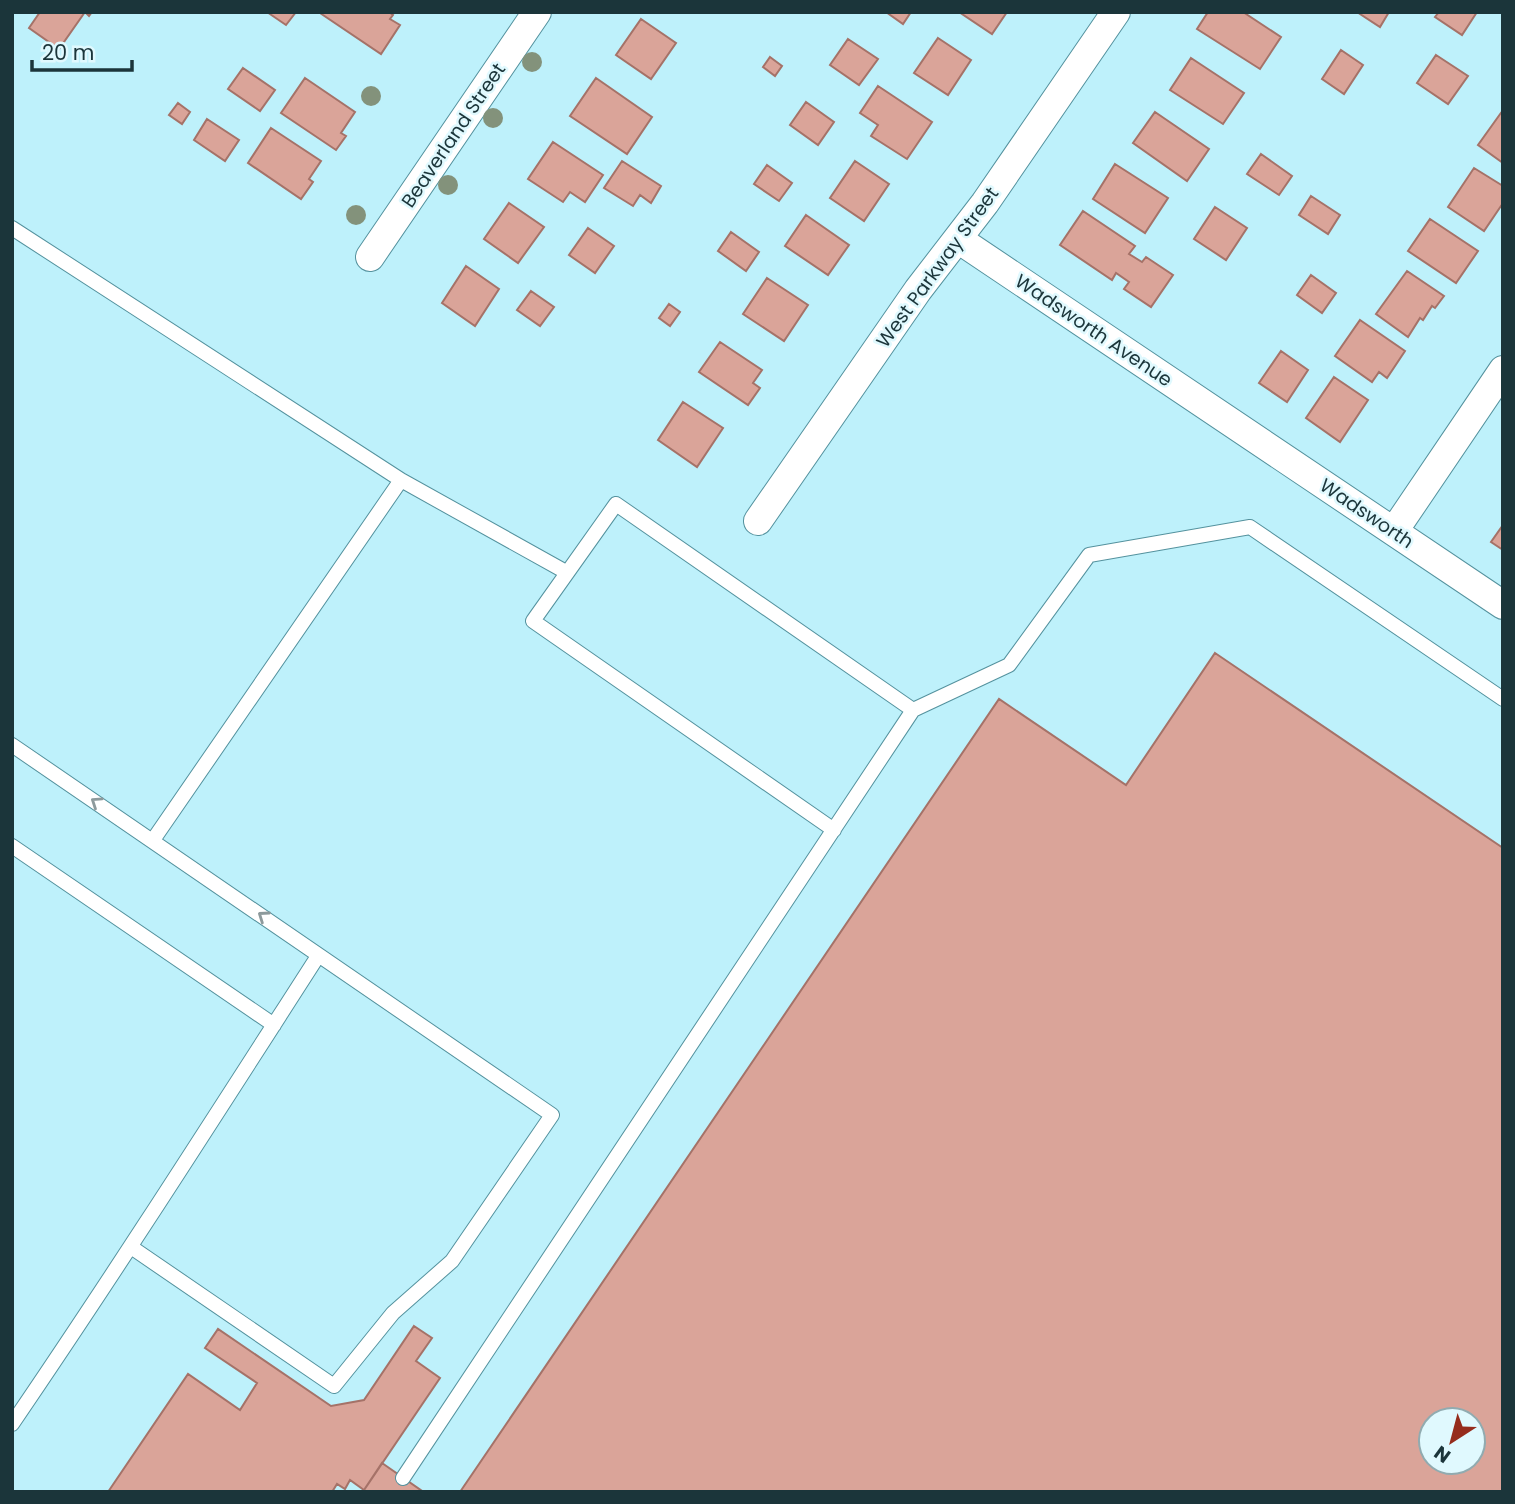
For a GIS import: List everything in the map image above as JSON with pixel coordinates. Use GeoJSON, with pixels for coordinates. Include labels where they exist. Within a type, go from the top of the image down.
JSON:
{"type":"FeatureCollection","features":[{"type":"Feature","properties":{"kind":"street","name":"Beaverland Street"},"geometry":{"type":"LineString","coordinates":[[370,257],[537,12]]}},
{"type":"Feature","properties":{"kind":"street","name":"West Parkway Street"},"geometry":{"type":"LineString","coordinates":[[758,521],[918,290],[985,203],[1115,12]]}},
{"type":"Feature","properties":{"kind":"street","name":"Wadsworth Avenue"},"geometry":{"type":"LineString","coordinates":[[958,239],[1230,422]]}},
{"type":"Feature","properties":{"kind":"street"},"geometry":{"type":"LineString","coordinates":[[1394,531],[1503,370]]}},
{"type":"Feature","properties":{"kind":"street","name":"Wadsworth"},"geometry":{"type":"LineString","coordinates":[[1230,422],[1503,605]]}},
{"type":"Feature","properties":{"kind":"lane"},"geometry":{"type":"LineString","coordinates":[[12,228],[401,480],[566,572]]}},
{"type":"Feature","properties":{"kind":"lane"},"geometry":{"type":"LineString","coordinates":[[153,840],[401,480]]}},
{"type":"Feature","properties":{"kind":"lane"},"geometry":{"type":"LineString","coordinates":[[834,830],[533,621],[615,504],[913,710]]}},
{"type":"Feature","properties":{"kind":"lane"},"geometry":{"type":"LineString","coordinates":[[403,1478],[913,710],[1009,665],[1089,555],[1250,527],[1503,698]]}},
{"type":"Feature","properties":{"kind":"lane"},"geometry":{"type":"LineString","coordinates":[[12,745],[552,1115],[452,1261],[393,1313],[334,1386],[131,1247]]}},
{"type":"Feature","properties":{"kind":"lane"},"geometry":{"type":"LineString","coordinates":[[12,846],[274,1025]]}},
{"type":"Feature","properties":{"kind":"lane"},"geometry":{"type":"LineString","coordinates":[[12,1424],[131,1247],[167,1187],[318,956]]}},
{"type":"Feature","properties":{"kind":"building"},"geometry":{"type":"Polygon","coordinates":[[[40,12],[85,12],[59,49],[29,28],[40,12]]]}},
{"type":"Feature","properties":{"kind":"building"},"geometry":{"type":"Polygon","coordinates":[[[267,12],[296,12],[286,25],[267,12]]]}},
{"type":"Feature","properties":{"kind":"building"},"geometry":{"type":"Polygon","coordinates":[[[389,12],[393,15],[390,19],[400,25],[381,54],[320,13],[389,12]]]}},
{"type":"Feature","properties":{"kind":"building"},"geometry":{"type":"Polygon","coordinates":[[[886,12],[911,12],[903,24],[886,12]]]}},
{"type":"Feature","properties":{"kind":"building"},"geometry":{"type":"Polygon","coordinates":[[[959,12],[1007,12],[992,34],[959,12]]]}},
{"type":"Feature","properties":{"kind":"building"},"geometry":{"type":"Polygon","coordinates":[[[1208,12],[1243,12],[1281,37],[1260,69],[1197,29],[1208,12]]]}},
{"type":"Feature","properties":{"kind":"building"},"geometry":{"type":"Polygon","coordinates":[[[1357,12],[1389,12],[1380,27],[1357,12]]]}},
{"type":"Feature","properties":{"kind":"building"},"geometry":{"type":"Polygon","coordinates":[[[1439,12],[1477,12],[1462,35],[1435,17],[1439,12]]]}},
{"type":"Feature","properties":{"kind":"building"},"geometry":{"type":"Polygon","coordinates":[[[641,19],[676,43],[651,79],[616,55],[641,19]]]}},
{"type":"Feature","properties":{"kind":"building"},"geometry":{"type":"Polygon","coordinates":[[[938,38],[971,60],[948,95],[914,73],[938,38]]]}},
{"type":"Feature","properties":{"kind":"building"},"geometry":{"type":"Polygon","coordinates":[[[848,39],[878,59],[859,85],[830,65],[848,39]]]}},
{"type":"Feature","properties":{"kind":"building"},"geometry":{"type":"Polygon","coordinates":[[[1341,50],[1363,65],[1344,94],[1322,79],[1341,50]]]}},
{"type":"Feature","properties":{"kind":"building"},"geometry":{"type":"Polygon","coordinates":[[[1436,55],[1468,76],[1448,104],[1417,83],[1436,55]]]}},
{"type":"Feature","properties":{"kind":"building"},"geometry":{"type":"Polygon","coordinates":[[[770,57],[782,66],[775,76],[763,67],[770,57]]]}},
{"type":"Feature","properties":{"kind":"building"},"geometry":{"type":"Polygon","coordinates":[[[1191,58],[1244,93],[1223,124],[1170,90],[1191,58]]]}},
{"type":"Feature","properties":{"kind":"building"},"geometry":{"type":"Polygon","coordinates":[[[243,68],[275,90],[260,111],[228,89],[243,68]]]}},
{"type":"Feature","properties":{"kind":"building"},"geometry":{"type":"Polygon","coordinates":[[[305,78],[355,112],[341,133],[346,136],[336,150],[281,113],[305,78]]]}},
{"type":"Feature","properties":{"kind":"building"},"geometry":{"type":"Polygon","coordinates":[[[596,78],[652,117],[627,154],[570,116],[596,78]]]}},
{"type":"Feature","properties":{"kind":"building"},"geometry":{"type":"Polygon","coordinates":[[[878,86],[932,122],[907,159],[871,136],[878,125],[860,113],[878,86]]]}},
{"type":"Feature","properties":{"kind":"building"},"geometry":{"type":"Polygon","coordinates":[[[806,102],[834,122],[818,145],[790,125],[806,102]]]}},
{"type":"Feature","properties":{"kind":"building"},"geometry":{"type":"Polygon","coordinates":[[[178,103],[190,112],[182,124],[169,115],[178,103]]]}},
{"type":"Feature","properties":{"kind":"building"},"geometry":{"type":"Polygon","coordinates":[[[1503,110],[1503,163],[1478,145],[1503,110]]]}},
{"type":"Feature","properties":{"kind":"building"},"geometry":{"type":"Polygon","coordinates":[[[1155,112],[1209,149],[1187,181],[1133,143],[1155,112]]]}},
{"type":"Feature","properties":{"kind":"building"},"geometry":{"type":"Polygon","coordinates":[[[207,119],[239,140],[225,161],[194,140],[207,119]]]}},
{"type":"Feature","properties":{"kind":"building"},"geometry":{"type":"Polygon","coordinates":[[[271,128],[321,161],[309,179],[313,182],[301,199],[248,163],[271,128]]]}},
{"type":"Feature","properties":{"kind":"building"},"geometry":{"type":"Polygon","coordinates":[[[553,142],[603,175],[585,202],[570,192],[563,202],[528,179],[553,142]]]}},
{"type":"Feature","properties":{"kind":"building"},"geometry":{"type":"Polygon","coordinates":[[[1261,154],[1292,176],[1279,195],[1247,174],[1261,154]]]}},
{"type":"Feature","properties":{"kind":"building"},"geometry":{"type":"Polygon","coordinates":[[[622,161],[661,186],[651,203],[640,195],[633,206],[604,188],[622,161]]]}},
{"type":"Feature","properties":{"kind":"building"},"geometry":{"type":"Polygon","coordinates":[[[855,161],[889,184],[864,221],[830,198],[855,161]]]}},
{"type":"Feature","properties":{"kind":"building"},"geometry":{"type":"Polygon","coordinates":[[[1115,164],[1168,198],[1145,233],[1093,199],[1115,164]]]}},
{"type":"Feature","properties":{"kind":"building"},"geometry":{"type":"Polygon","coordinates":[[[767,165],[792,183],[779,201],[754,184],[767,165]]]}},
{"type":"Feature","properties":{"kind":"building"},"geometry":{"type":"Polygon","coordinates":[[[1474,168],[1503,186],[1503,203],[1484,231],[1448,207],[1474,168]]]}},
{"type":"Feature","properties":{"kind":"building"},"geometry":{"type":"Polygon","coordinates":[[[1311,196],[1340,215],[1328,234],[1299,215],[1311,196]]]}},
{"type":"Feature","properties":{"kind":"building"},"geometry":{"type":"Polygon","coordinates":[[[509,203],[544,227],[518,263],[484,239],[509,203]]]}},
{"type":"Feature","properties":{"kind":"building"},"geometry":{"type":"Polygon","coordinates":[[[1215,207],[1247,228],[1226,260],[1194,239],[1215,207]]]}},
{"type":"Feature","properties":{"kind":"building"},"geometry":{"type":"Polygon","coordinates":[[[1083,211],[1135,246],[1129,254],[1142,262],[1146,257],[1173,275],[1151,307],[1124,289],[1129,282],[1116,273],[1112,280],[1060,245],[1083,211]]]}},
{"type":"Feature","properties":{"kind":"building"},"geometry":{"type":"Polygon","coordinates":[[[806,215],[849,245],[828,275],[785,246],[806,215]]]}},
{"type":"Feature","properties":{"kind":"building"},"geometry":{"type":"Polygon","coordinates":[[[1430,219],[1478,251],[1456,283],[1408,251],[1430,219]]]}},
{"type":"Feature","properties":{"kind":"building"},"geometry":{"type":"Polygon","coordinates":[[[588,228],[614,246],[595,273],[569,255],[588,228]]]}},
{"type":"Feature","properties":{"kind":"building"},"geometry":{"type":"Polygon","coordinates":[[[731,232],[759,252],[746,271],[718,251],[731,232]]]}},
{"type":"Feature","properties":{"kind":"building"},"geometry":{"type":"Polygon","coordinates":[[[466,266],[499,289],[475,326],[442,303],[466,266]]]}},
{"type":"Feature","properties":{"kind":"building"},"geometry":{"type":"Polygon","coordinates":[[[1407,271],[1444,296],[1435,308],[1432,306],[1423,320],[1420,318],[1408,337],[1376,314],[1407,271]]]}},
{"type":"Feature","properties":{"kind":"building"},"geometry":{"type":"Polygon","coordinates":[[[1311,275],[1336,293],[1322,313],[1297,295],[1311,275]]]}},
{"type":"Feature","properties":{"kind":"building"},"geometry":{"type":"Polygon","coordinates":[[[767,278],[808,305],[784,341],[743,314],[767,278]]]}},
{"type":"Feature","properties":{"kind":"building"},"geometry":{"type":"Polygon","coordinates":[[[531,291],[554,307],[540,326],[517,310],[531,291]]]}},
{"type":"Feature","properties":{"kind":"building"},"geometry":{"type":"Polygon","coordinates":[[[669,304],[680,312],[670,326],[659,318],[669,304]]]}},
{"type":"Feature","properties":{"kind":"building"},"geometry":{"type":"Polygon","coordinates":[[[1360,320],[1405,351],[1387,378],[1379,372],[1372,382],[1335,356],[1360,320]]]}},
{"type":"Feature","properties":{"kind":"building"},"geometry":{"type":"Polygon","coordinates":[[[720,342],[762,370],[753,383],[760,388],[748,405],[699,372],[720,342]]]}},
{"type":"Feature","properties":{"kind":"building"},"geometry":{"type":"Polygon","coordinates":[[[1281,351],[1308,370],[1287,402],[1259,383],[1281,351]]]}},
{"type":"Feature","properties":{"kind":"building"},"geometry":{"type":"Polygon","coordinates":[[[1334,377],[1368,400],[1340,442],[1306,418],[1334,377]]]}},
{"type":"Feature","properties":{"kind":"building"},"geometry":{"type":"Polygon","coordinates":[[[683,402],[723,428],[697,467],[658,440],[683,402]]]}},
{"type":"Feature","properties":{"kind":"building"},"geometry":{"type":"Polygon","coordinates":[[[1503,525],[1503,550],[1491,542],[1503,525]]]}},
{"type":"Feature","properties":{"kind":"building"},"geometry":{"type":"Polygon","coordinates":[[[1215,653],[1503,848],[1503,1492],[460,1492],[999,699],[1126,785],[1215,653]]]}},
{"type":"Feature","properties":{"kind":"building"},"geometry":{"type":"Polygon","coordinates":[[[414,1326],[432,1338],[416,1361],[440,1378],[364,1490],[350,1480],[345,1489],[337,1484],[332,1492],[108,1492],[188,1374],[240,1410],[257,1383],[205,1348],[218,1329],[331,1406],[364,1400],[414,1326]]]}},
{"type":"Feature","properties":{"kind":"building"},"geometry":{"type":"Polygon","coordinates":[[[382,1463],[422,1491],[364,1490],[382,1463]]]}}]}
